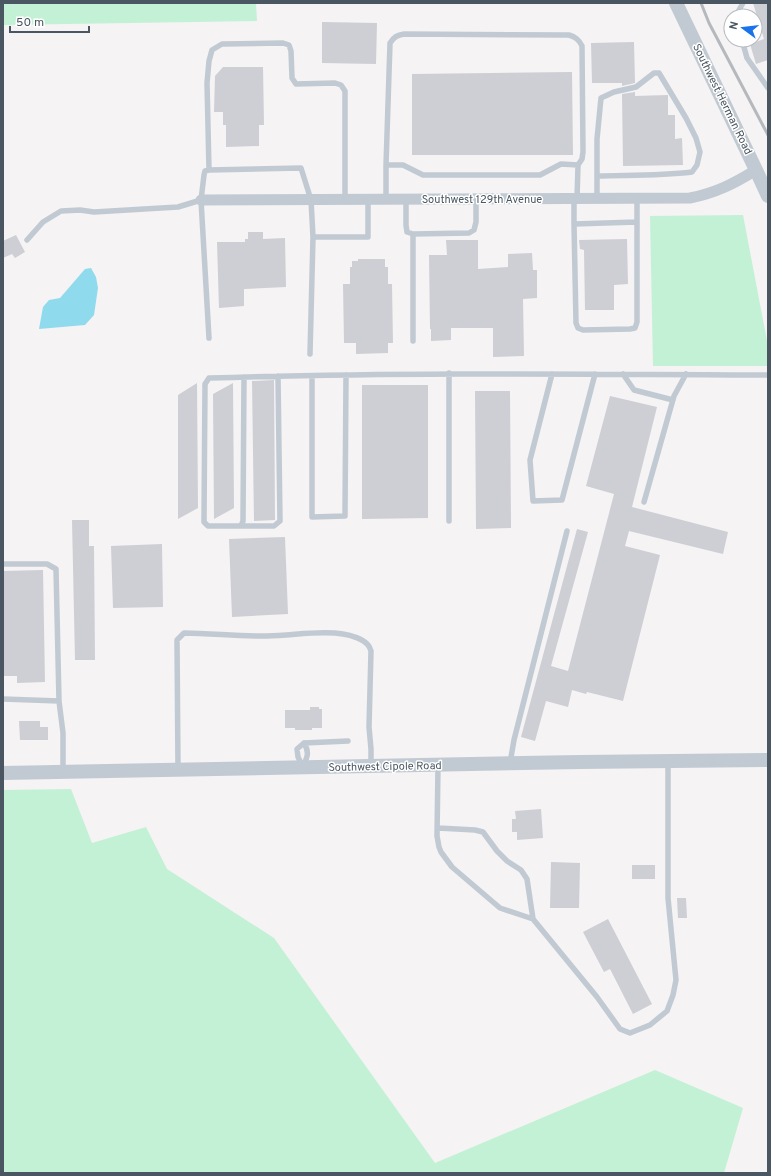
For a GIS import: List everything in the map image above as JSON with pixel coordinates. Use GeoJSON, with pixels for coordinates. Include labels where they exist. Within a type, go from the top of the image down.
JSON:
{"type":"FeatureCollection","features":[{"type":"Feature","properties":{"kind":"street","name":"Southwest Herman Road"},"geometry":{"type":"LineString","coordinates":[[676,3],[768,196]]}},
{"type":"Feature","properties":{"kind":"street","name":"Southwest 129th Avenue"},"geometry":{"type":"LineString","coordinates":[[201,200],[690,198],[707,195],[738,181],[756,170]]}},
{"type":"Feature","properties":{"kind":"street","name":"Southwest Cipole Road"},"geometry":{"type":"LineString","coordinates":[[3,773],[510,763],[768,760]]}},
{"type":"Feature","properties":{"kind":"lane"},"geometry":{"type":"LineString","coordinates":[[386,200],[390,43],[392,39],[398,35],[404,34],[569,35],[574,36],[579,40],[582,46],[583,152],[582,159],[578,164],[574,224],[576,323],[578,328],[583,330],[635,328],[637,322],[637,198]]}},
{"type":"Feature","properties":{"kind":"lane"},"geometry":{"type":"LineString","coordinates":[[209,170],[207,83],[209,61],[212,50],[222,44],[283,43],[288,45],[291,51],[292,78],[296,84],[335,83],[341,85],[345,91],[345,200]]}},
{"type":"Feature","properties":{"kind":"lane"},"geometry":{"type":"LineString","coordinates":[[744,48],[747,58],[768,88]]}},
{"type":"Feature","properties":{"kind":"lane"},"geometry":{"type":"LineString","coordinates":[[597,176],[676,174],[692,172],[697,165],[700,152],[696,138],[660,73],[654,73],[636,87],[614,92],[601,98],[597,139],[597,176],[597,198]]}},
{"type":"Feature","properties":{"kind":"lane"},"geometry":{"type":"LineString","coordinates":[[386,165],[403,165],[423,174],[540,175],[561,164],[578,164]]}},
{"type":"Feature","properties":{"kind":"lane"},"geometry":{"type":"LineString","coordinates":[[210,338],[201,200],[205,171],[301,168],[311,200],[313,237],[310,354]]}},
{"type":"Feature","properties":{"kind":"lane"},"geometry":{"type":"LineString","coordinates":[[406,200],[407,232],[413,234],[469,233],[474,230],[476,222],[476,199]]}},
{"type":"Feature","properties":{"kind":"lane"},"geometry":{"type":"LineString","coordinates":[[27,240],[43,222],[61,210],[94,212],[178,207],[201,200]]}},
{"type":"Feature","properties":{"kind":"lane"},"geometry":{"type":"LineString","coordinates":[[313,237],[368,237],[368,200]]}},
{"type":"Feature","properties":{"kind":"lane"},"geometry":{"type":"LineString","coordinates":[[574,224],[637,222]]}},
{"type":"Feature","properties":{"kind":"lane"},"geometry":{"type":"LineString","coordinates":[[413,234],[413,341]]}},
{"type":"Feature","properties":{"kind":"lane"},"geometry":{"type":"LineString","coordinates":[[449,373],[449,522]]}},
{"type":"Feature","properties":{"kind":"lane"},"geometry":{"type":"LineString","coordinates":[[278,376],[280,521],[274,526],[208,526],[204,522],[205,384],[208,378],[278,376],[449,373],[768,375]]}},
{"type":"Feature","properties":{"kind":"lane"},"geometry":{"type":"LineString","coordinates":[[552,374],[530,460],[533,501],[562,500],[595,374]]}},
{"type":"Feature","properties":{"kind":"lane"},"geometry":{"type":"LineString","coordinates":[[623,374],[634,390],[673,400]]}},
{"type":"Feature","properties":{"kind":"lane"},"geometry":{"type":"LineString","coordinates":[[644,502],[673,400],[686,374]]}},
{"type":"Feature","properties":{"kind":"lane"},"geometry":{"type":"LineString","coordinates":[[312,376],[312,517],[345,516],[346,375]]}},
{"type":"Feature","properties":{"kind":"lane"},"geometry":{"type":"LineString","coordinates":[[241,526],[243,521],[244,377]]}},
{"type":"Feature","properties":{"kind":"lane"},"geometry":{"type":"LineString","coordinates":[[510,763],[514,740],[567,531]]}},
{"type":"Feature","properties":{"kind":"lane"},"geometry":{"type":"LineString","coordinates":[[3,564],[47,564],[56,569],[59,701],[63,733],[63,772]]}},
{"type":"Feature","properties":{"kind":"lane"},"geometry":{"type":"LineString","coordinates":[[178,769],[177,640],[184,633],[203,633],[231,636],[266,636],[323,632],[345,634],[359,638],[368,645],[371,651],[369,727],[371,766]]}},
{"type":"Feature","properties":{"kind":"lane"},"geometry":{"type":"LineString","coordinates":[[3,699],[59,701]]}},
{"type":"Feature","properties":{"kind":"lane"},"geometry":{"type":"LineString","coordinates":[[303,767],[298,757],[298,749],[304,743],[348,741]]}},
{"type":"Feature","properties":{"kind":"lane"},"geometry":{"type":"LineString","coordinates":[[303,767],[307,757],[307,748],[304,743]]}},
{"type":"Feature","properties":{"kind":"lane"},"geometry":{"type":"LineString","coordinates":[[438,828],[475,830],[483,832],[497,851],[507,861],[521,870],[527,879],[533,919],[597,997],[620,1029],[630,1033],[650,1025],[666,1011],[673,995],[676,980],[668,898],[668,761]]}},
{"type":"Feature","properties":{"kind":"lane"},"geometry":{"type":"LineString","coordinates":[[438,765],[439,847],[443,857],[452,867],[500,908],[533,919]]}},
{"type":"Feature","properties":{"kind":"green space"},"geometry":{"type":"Polygon","coordinates":[[[3,3],[256,3],[257,21],[3,25],[3,3]]]}},
{"type":"Feature","properties":{"kind":"green space"},"geometry":{"type":"Polygon","coordinates":[[[743,215],[768,346],[768,366],[653,366],[650,216],[743,215]]]}},
{"type":"Feature","properties":{"kind":"green space"},"geometry":{"type":"Polygon","coordinates":[[[71,789],[92,843],[146,827],[167,869],[274,938],[435,1163],[655,1070],[743,1108],[724,1173],[3,1173],[3,790],[71,789]]]}},
{"type":"Feature","properties":{"kind":"water"},"geometry":{"type":"Polygon","coordinates":[[[91,268],[96,277],[98,288],[94,315],[85,325],[39,329],[43,307],[49,300],[60,298],[85,269],[91,268]]]}},
{"type":"Feature","properties":{"kind":"building"},"geometry":{"type":"Polygon","coordinates":[[[753,3],[768,3],[768,60],[756,64],[751,48],[763,48],[764,39],[763,8],[755,8],[753,3]]]}},
{"type":"Feature","properties":{"kind":"building"},"geometry":{"type":"Polygon","coordinates":[[[322,22],[377,23],[376,64],[322,63],[322,22]]]}},
{"type":"Feature","properties":{"kind":"building"},"geometry":{"type":"Polygon","coordinates":[[[634,42],[635,83],[622,86],[622,83],[592,83],[591,43],[634,42]]]}},
{"type":"Feature","properties":{"kind":"building"},"geometry":{"type":"Polygon","coordinates":[[[223,67],[263,67],[264,125],[259,125],[259,146],[226,147],[226,125],[223,125],[223,112],[214,112],[215,76],[223,67]]]}},
{"type":"Feature","properties":{"kind":"building"},"geometry":{"type":"Polygon","coordinates":[[[572,72],[573,155],[412,155],[412,74],[572,72]]]}},
{"type":"Feature","properties":{"kind":"building"},"geometry":{"type":"Polygon","coordinates":[[[635,92],[635,96],[668,95],[668,115],[675,115],[675,139],[682,138],[683,165],[623,166],[622,94],[635,92]]]}},
{"type":"Feature","properties":{"kind":"building"},"geometry":{"type":"Polygon","coordinates":[[[248,232],[263,232],[263,239],[285,238],[286,287],[244,289],[244,306],[219,308],[217,242],[245,242],[245,239],[248,239],[248,232]]]}},
{"type":"Feature","properties":{"kind":"building"},"geometry":{"type":"Polygon","coordinates":[[[16,235],[25,252],[15,258],[12,254],[3,258],[3,241],[16,235]]]}},
{"type":"Feature","properties":{"kind":"building"},"geometry":{"type":"Polygon","coordinates":[[[627,239],[628,284],[614,285],[614,310],[585,310],[584,250],[580,249],[579,240],[627,239]]]}},
{"type":"Feature","properties":{"kind":"building"},"geometry":{"type":"Polygon","coordinates":[[[446,240],[478,240],[478,269],[508,267],[508,254],[532,253],[533,270],[537,270],[537,298],[523,299],[524,356],[493,357],[493,328],[451,328],[451,340],[431,341],[429,255],[447,255],[446,240]]]}},
{"type":"Feature","properties":{"kind":"building"},"geometry":{"type":"Polygon","coordinates":[[[358,259],[385,259],[385,267],[388,267],[388,284],[392,284],[393,343],[388,343],[388,353],[356,354],[356,343],[344,343],[343,284],[350,284],[350,267],[352,267],[352,261],[358,261],[358,259]]]}},
{"type":"Feature","properties":{"kind":"building"},"geometry":{"type":"Polygon","coordinates":[[[274,380],[275,520],[254,521],[252,381],[274,380]]]}},
{"type":"Feature","properties":{"kind":"building"},"geometry":{"type":"Polygon","coordinates":[[[197,383],[198,508],[178,519],[178,395],[197,383]]]}},
{"type":"Feature","properties":{"kind":"building"},"geometry":{"type":"Polygon","coordinates":[[[233,383],[234,508],[214,519],[213,394],[233,383]]]}},
{"type":"Feature","properties":{"kind":"building"},"geometry":{"type":"Polygon","coordinates":[[[362,385],[428,385],[428,518],[362,519],[362,385]]]}},
{"type":"Feature","properties":{"kind":"building"},"geometry":{"type":"Polygon","coordinates":[[[475,391],[510,391],[511,528],[476,529],[475,391]]]}},
{"type":"Feature","properties":{"kind":"building"},"geometry":{"type":"Polygon","coordinates":[[[610,396],[657,407],[632,507],[728,532],[723,554],[629,531],[625,546],[660,555],[623,701],[587,692],[586,694],[572,690],[568,707],[546,701],[535,741],[521,737],[577,529],[588,532],[551,666],[568,671],[614,494],[586,486],[610,396]]]}},
{"type":"Feature","properties":{"kind":"building"},"geometry":{"type":"Polygon","coordinates":[[[72,520],[89,520],[89,546],[94,546],[95,660],[75,660],[72,520]]]}},
{"type":"Feature","properties":{"kind":"building"},"geometry":{"type":"Polygon","coordinates":[[[285,537],[288,614],[232,617],[229,539],[285,537]]]}},
{"type":"Feature","properties":{"kind":"building"},"geometry":{"type":"Polygon","coordinates":[[[162,544],[163,607],[113,608],[111,546],[162,544]]]}},
{"type":"Feature","properties":{"kind":"building"},"geometry":{"type":"Polygon","coordinates":[[[43,570],[45,682],[17,683],[17,676],[3,676],[3,571],[43,570]]]}},
{"type":"Feature","properties":{"kind":"building"},"geometry":{"type":"Polygon","coordinates":[[[310,707],[319,707],[319,709],[322,709],[322,728],[312,728],[312,730],[295,730],[295,728],[285,728],[285,710],[310,710],[310,707]]]}},
{"type":"Feature","properties":{"kind":"building"},"geometry":{"type":"Polygon","coordinates":[[[19,721],[40,721],[40,727],[48,727],[48,740],[20,740],[19,721]]]}},
{"type":"Feature","properties":{"kind":"building"},"geometry":{"type":"Polygon","coordinates":[[[541,809],[543,838],[517,840],[517,832],[512,832],[512,819],[516,819],[515,811],[541,809]]]}},
{"type":"Feature","properties":{"kind":"building"},"geometry":{"type":"Polygon","coordinates":[[[551,862],[580,863],[579,908],[550,908],[551,862]]]}},
{"type":"Feature","properties":{"kind":"building"},"geometry":{"type":"Polygon","coordinates":[[[632,865],[655,865],[655,879],[632,879],[632,865]]]}},
{"type":"Feature","properties":{"kind":"building"},"geometry":{"type":"Polygon","coordinates":[[[677,898],[686,898],[687,918],[678,918],[677,898]]]}},
{"type":"Feature","properties":{"kind":"building"},"geometry":{"type":"Polygon","coordinates":[[[608,919],[652,1004],[633,1014],[610,969],[604,972],[583,932],[608,919]]]}},
{"type":"Feature","properties":{"kind":"railway"},"geometry":{"type":"LineString","coordinates":[[701,3],[709,23],[768,135]]}}]}
